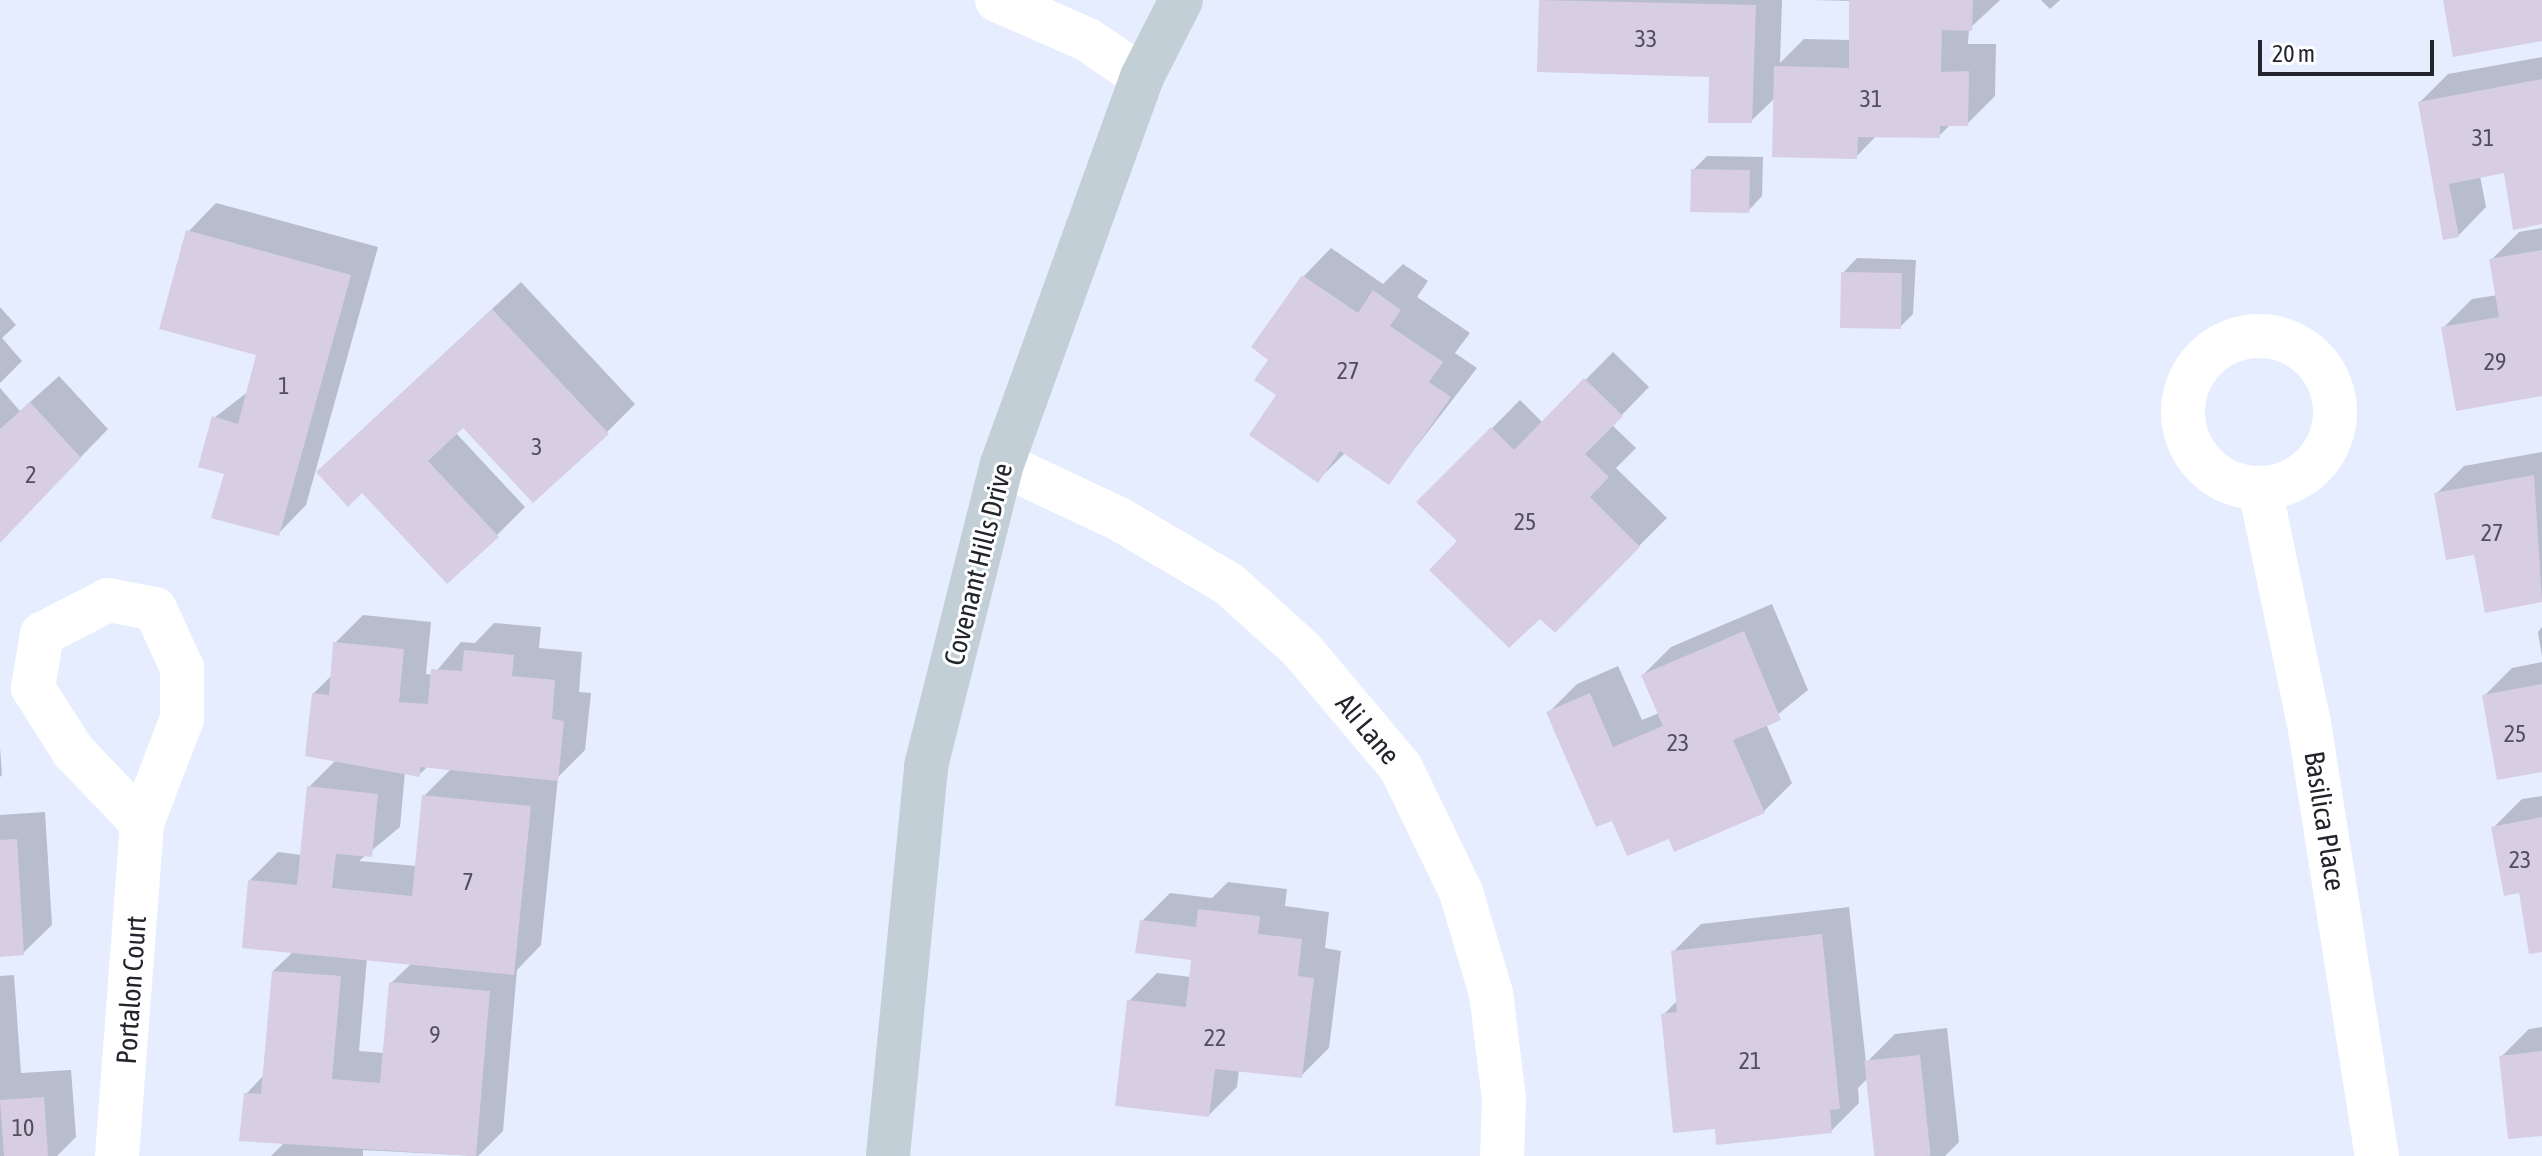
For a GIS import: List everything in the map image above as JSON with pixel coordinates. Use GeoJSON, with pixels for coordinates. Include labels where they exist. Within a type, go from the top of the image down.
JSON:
{"type":"FeatureCollection","features":[{"type":"Feature","properties":{"kind":"street"},"geometry":{"type":"LineString","coordinates":[[997,0],[1088,40],[1142,77]]}},
{"type":"Feature","properties":{"kind":"street","name":"Covenant Hills Drive"},"geometry":{"type":"LineString","coordinates":[[888,1156],[926,766],[1002,464],[1142,77],[1181,0]]}},
{"type":"Feature","properties":{"kind":"street","name":"Ali Lane"},"geometry":{"type":"LineString","coordinates":[[1002,464],[1119,519],[1229,584],[1302,650],[1401,768],[1461,892],[1491,993],[1504,1099],[1502,1156]]}},
{"type":"Feature","properties":{"kind":"street","name":"Basilica Place"},"geometry":{"type":"LineString","coordinates":[[2260,489],[2309,723],[2377,1156]]}},
{"type":"Feature","properties":{"kind":"street","name":"Portalon Court"},"geometry":{"type":"LineString","coordinates":[[117,1156],[142,823],[182,719],[182,668],[155,609],[108,600],[42,634],[33,688],[73,751],[142,823]]}},
{"type":"Feature","properties":{"kind":"building"},"geometry":{"type":"Polygon","coordinates":[[[1539,0],[1756,5],[1752,123],[1708,123],[1709,77],[1537,72],[1539,0]]]}},
{"type":"Feature","properties":{"kind":"building"},"geometry":{"type":"Polygon","coordinates":[[[1849,0],[1973,0],[1972,31],[1942,30],[1941,72],[1969,71],[1968,126],[1940,126],[1940,138],[1858,137],[1857,159],[1772,157],[1774,66],[1849,68],[1849,0]]]}},
{"type":"Feature","properties":{"kind":"building"},"geometry":{"type":"Polygon","coordinates":[[[2443,0],[2542,0],[2542,41],[2453,57],[2443,0]]]}},
{"type":"Feature","properties":{"kind":"building"},"geometry":{"type":"Polygon","coordinates":[[[2542,79],[2542,224],[2513,230],[2504,173],[2449,184],[2459,237],[2443,240],[2418,102],[2542,79]]]}},
{"type":"Feature","properties":{"kind":"building"},"geometry":{"type":"Polygon","coordinates":[[[1691,169],[1750,170],[1749,213],[1690,212],[1691,169]]]}},
{"type":"Feature","properties":{"kind":"building"},"geometry":{"type":"Polygon","coordinates":[[[186,230],[351,275],[279,536],[211,518],[224,474],[198,467],[212,416],[238,424],[256,355],[159,329],[186,230]]]}},
{"type":"Feature","properties":{"kind":"building"},"geometry":{"type":"Polygon","coordinates":[[[2542,250],[2542,396],[2456,411],[2441,327],[2499,317],[2489,259],[2542,250]]]}},
{"type":"Feature","properties":{"kind":"building"},"geometry":{"type":"Polygon","coordinates":[[[1841,272],[1902,273],[1901,329],[1840,328],[1841,272]]]}},
{"type":"Feature","properties":{"kind":"building"},"geometry":{"type":"Polygon","coordinates":[[[1302,275],[1358,313],[1373,290],[1401,310],[1390,326],[1443,362],[1429,382],[1451,397],[1389,485],[1340,451],[1318,483],[1249,435],[1276,395],[1254,380],[1268,360],[1251,347],[1302,275]]]}},
{"type":"Feature","properties":{"kind":"building"},"geometry":{"type":"Polygon","coordinates":[[[492,309],[609,434],[533,503],[463,428],[428,461],[499,537],[447,584],[362,493],[348,507],[316,472],[492,309]]]}},
{"type":"Feature","properties":{"kind":"building"},"geometry":{"type":"Polygon","coordinates":[[[1584,378],[1623,416],[1585,454],[1609,477],[1590,497],[1640,547],[1555,633],[1540,619],[1509,648],[1429,570],[1457,541],[1416,502],[1491,427],[1514,450],[1584,378]]]}},
{"type":"Feature","properties":{"kind":"building"},"geometry":{"type":"Polygon","coordinates":[[[30,402],[81,458],[0,543],[0,429],[30,402]]]}},
{"type":"Feature","properties":{"kind":"building"},"geometry":{"type":"Polygon","coordinates":[[[2534,475],[2542,602],[2485,613],[2474,555],[2446,560],[2434,493],[2534,475]]]}},
{"type":"Feature","properties":{"kind":"building"},"geometry":{"type":"Polygon","coordinates":[[[1744,631],[1781,720],[1733,740],[1765,813],[1674,852],[1669,839],[1627,856],[1612,821],[1596,827],[1546,712],[1590,693],[1613,747],[1663,726],[1641,675],[1744,631]]]}},
{"type":"Feature","properties":{"kind":"building"},"geometry":{"type":"Polygon","coordinates":[[[333,642],[404,649],[399,702],[428,704],[431,669],[462,671],[464,650],[514,655],[512,676],[555,680],[552,719],[564,721],[558,781],[420,767],[420,777],[305,756],[312,693],[329,695],[333,642]]]}},
{"type":"Feature","properties":{"kind":"building"},"geometry":{"type":"Polygon","coordinates":[[[2542,684],[2542,772],[2497,780],[2482,695],[2542,684]]]}},
{"type":"Feature","properties":{"kind":"building"},"geometry":{"type":"Polygon","coordinates":[[[307,786],[378,794],[372,857],[336,854],[332,888],[412,896],[422,795],[531,806],[514,975],[242,948],[248,880],[297,885],[307,786]]]}},
{"type":"Feature","properties":{"kind":"building"},"geometry":{"type":"Polygon","coordinates":[[[2542,817],[2542,952],[2529,954],[2519,893],[2504,896],[2491,827],[2542,817]]]}},
{"type":"Feature","properties":{"kind":"building"},"geometry":{"type":"Polygon","coordinates":[[[17,839],[24,955],[0,957],[0,840],[17,839]]]}},
{"type":"Feature","properties":{"kind":"building"},"geometry":{"type":"Polygon","coordinates":[[[1198,909],[1260,916],[1258,934],[1302,939],[1298,976],[1314,978],[1302,1078],[1215,1069],[1209,1117],[1115,1106],[1127,1000],[1186,1007],[1191,960],[1135,953],[1140,920],[1196,927],[1198,909]]]}},
{"type":"Feature","properties":{"kind":"building"},"geometry":{"type":"Polygon","coordinates":[[[1822,934],[1840,1109],[1830,1110],[1832,1133],[1716,1145],[1715,1129],[1673,1133],[1661,1014],[1677,1012],[1671,951],[1822,934]]]}},
{"type":"Feature","properties":{"kind":"building"},"geometry":{"type":"Polygon","coordinates":[[[272,971],[341,976],[332,1079],[380,1083],[389,982],[490,991],[476,1156],[239,1141],[244,1093],[261,1094],[272,971]]]}},
{"type":"Feature","properties":{"kind":"building"},"geometry":{"type":"Polygon","coordinates":[[[2542,1051],[2542,1136],[2508,1139],[2499,1056],[2542,1051]]]}},
{"type":"Feature","properties":{"kind":"building"},"geometry":{"type":"Polygon","coordinates":[[[1920,1055],[1931,1155],[1874,1156],[1864,1061],[1920,1055]]]}},
{"type":"Feature","properties":{"kind":"building"},"geometry":{"type":"Polygon","coordinates":[[[44,1097],[48,1156],[4,1156],[0,1100],[44,1097]]]}}]}
